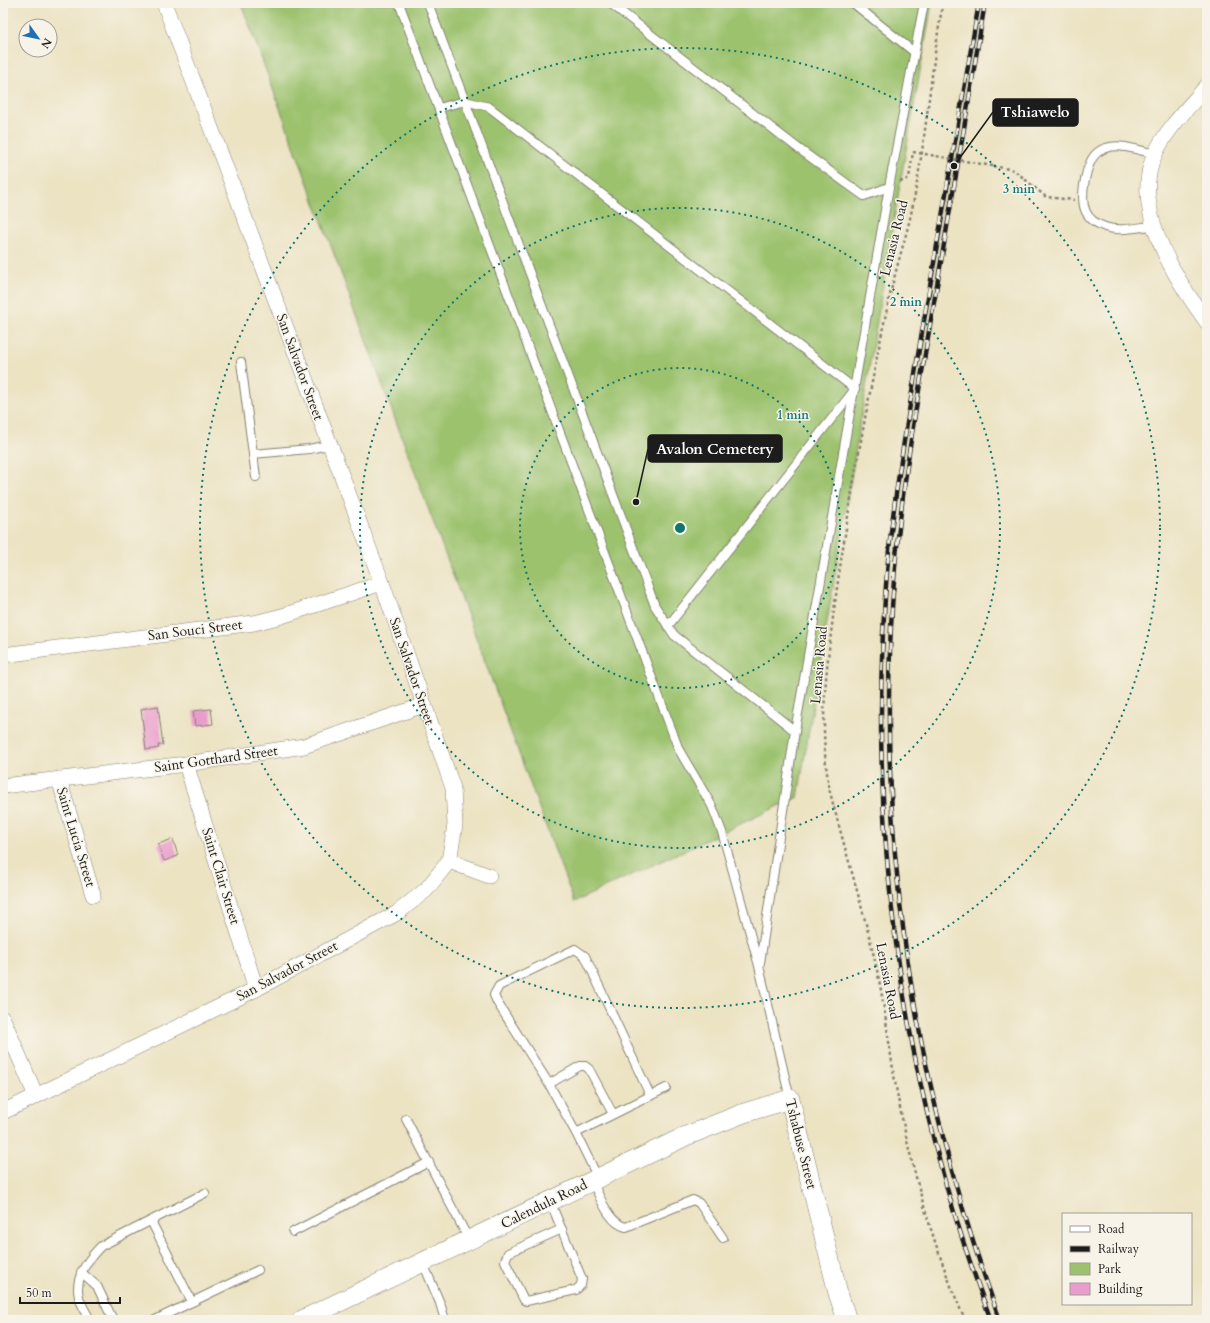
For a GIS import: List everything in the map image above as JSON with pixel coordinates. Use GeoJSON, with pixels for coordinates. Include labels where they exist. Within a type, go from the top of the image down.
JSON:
{"type":"FeatureCollection","features":[{"type":"Feature","properties":{"kind":"street","name":"San Salvador Street"},"geometry":{"type":"LineString","coordinates":[[3,1112],[256,989],[407,907],[430,886],[449,861],[455,825],[453,788],[382,583],[328,445],[164,3]]}},
{"type":"Feature","properties":{"kind":"street"},"geometry":{"type":"LineString","coordinates":[[1207,86],[1171,128],[1155,154],[1149,172],[1149,199],[1153,226],[1177,276],[1193,303],[1207,322]]}},
{"type":"Feature","properties":{"kind":"street","name":"San Souci Street"},"geometry":{"type":"LineString","coordinates":[[3,655],[254,623],[282,616],[382,583]]}},
{"type":"Feature","properties":{"kind":"street","name":"Saint Gotthard Street"},"geometry":{"type":"LineString","coordinates":[[3,786],[186,764],[304,746],[424,705]]}},
{"type":"Feature","properties":{"kind":"street","name":"Saint Clair Street"},"geometry":{"type":"LineString","coordinates":[[186,764],[256,989]]}},
{"type":"Feature","properties":{"kind":"street","name":"Saint Lucia Street"},"geometry":{"type":"LineString","coordinates":[[59,779],[93,895]]}},
{"type":"Feature","properties":{"kind":"street"},"geometry":{"type":"LineString","coordinates":[[449,861],[489,876]]}},
{"type":"Feature","properties":{"kind":"street"},"geometry":{"type":"LineString","coordinates":[[3,1019],[36,1096]]}},
{"type":"Feature","properties":{"kind":"street","name":"Calendula Road"},"geometry":{"type":"LineString","coordinates":[[302,1320],[550,1201],[728,1118],[790,1099]]}},
{"type":"Feature","properties":{"kind":"street","name":"Tshabuse Street"},"geometry":{"type":"LineString","coordinates":[[790,1099],[838,1293],[847,1320]]}},
{"type":"Feature","properties":{"kind":"lane","name":"Tshabuse Street"},"geometry":{"type":"LineString","coordinates":[[400,3],[678,750],[712,806],[722,832],[759,966],[790,1099]]}},
{"type":"Feature","properties":{"kind":"lane"},"geometry":{"type":"LineString","coordinates":[[428,3],[655,606],[674,636],[795,731]]}},
{"type":"Feature","properties":{"kind":"lane"},"geometry":{"type":"LineString","coordinates":[[610,3],[799,149],[864,196],[889,187]]}},
{"type":"Feature","properties":{"kind":"lane"},"geometry":{"type":"LineString","coordinates":[[852,3],[914,52]]}},
{"type":"Feature","properties":{"kind":"lane"},"geometry":{"type":"LineString","coordinates":[[759,966],[795,731],[889,187],[924,3]]}},
{"type":"Feature","properties":{"kind":"lane"},"geometry":{"type":"LineString","coordinates":[[439,108],[465,101],[489,107],[855,390]]}},
{"type":"Feature","properties":{"kind":"lane"},"geometry":{"type":"LineString","coordinates":[[1153,226],[1120,228],[1105,227],[1092,220],[1085,211],[1084,201],[1085,178],[1091,159],[1099,151],[1115,146],[1155,154]]}},
{"type":"Feature","properties":{"kind":"lane"},"geometry":{"type":"LineString","coordinates":[[241,362],[256,477]]}},
{"type":"Feature","properties":{"kind":"lane"},"geometry":{"type":"LineString","coordinates":[[668,626],[855,390]]}},
{"type":"Feature","properties":{"kind":"lane"},"geometry":{"type":"LineString","coordinates":[[253,454],[309,449],[328,445]]}},
{"type":"Feature","properties":{"kind":"lane"},"geometry":{"type":"LineString","coordinates":[[650,1095],[585,956],[575,950],[499,986],[494,995],[508,1021],[549,1084],[576,1133],[610,1214],[616,1223],[620,1226],[626,1227],[693,1200],[699,1203],[723,1238]]}},
{"type":"Feature","properties":{"kind":"lane"},"geometry":{"type":"LineString","coordinates":[[549,1084],[580,1066],[585,1066],[589,1069],[613,1114]]}},
{"type":"Feature","properties":{"kind":"lane"},"geometry":{"type":"LineString","coordinates":[[576,1133],[666,1088]]}},
{"type":"Feature","properties":{"kind":"lane"},"geometry":{"type":"LineString","coordinates":[[406,1119],[470,1240]]}},
{"type":"Feature","properties":{"kind":"lane"},"geometry":{"type":"LineString","coordinates":[[293,1232],[429,1162]]}},
{"type":"Feature","properties":{"kind":"lane"},"geometry":{"type":"LineString","coordinates":[[90,1320],[79,1296],[81,1272],[89,1259],[101,1246],[205,1193]]}},
{"type":"Feature","properties":{"kind":"lane"},"geometry":{"type":"LineString","coordinates":[[550,1201],[562,1229],[582,1279],[581,1285],[576,1290],[526,1301],[524,1300],[505,1261],[505,1257],[508,1253],[562,1229]]}},
{"type":"Feature","properties":{"kind":"lane"},"geometry":{"type":"LineString","coordinates":[[151,1221],[192,1302]]}},
{"type":"Feature","properties":{"kind":"lane"},"geometry":{"type":"LineString","coordinates":[[423,1263],[440,1303],[445,1320]]}},
{"type":"Feature","properties":{"kind":"lane"},"geometry":{"type":"LineString","coordinates":[[156,1320],[258,1270]]}},
{"type":"Feature","properties":{"kind":"lane"},"geometry":{"type":"LineString","coordinates":[[81,1272],[97,1286],[113,1320]]}},
{"type":"Feature","properties":{"kind":"path","name":"Lenasia Road"},"geometry":{"type":"LineString","coordinates":[[943,3],[930,76],[920,171],[911,216],[890,293],[842,553],[831,634],[823,729],[824,762],[830,792],[877,971],[898,1097],[912,1164],[929,1226],[946,1277],[965,1320]]}},
{"type":"Feature","properties":{"kind":"path"},"geometry":{"type":"LineString","coordinates":[[909,178],[913,152],[1014,170],[1046,197],[1084,201]]}},
{"type":"Feature","properties":{"kind":"green space"},"geometry":{"type":"Polygon","coordinates":[[[241,3],[932,3],[896,207],[798,797],[574,902],[241,3]]]}},
{"type":"Feature","properties":{"kind":"building"},"geometry":{"type":"Polygon","coordinates":[[[158,706],[163,745],[158,745],[159,748],[146,750],[141,709],[158,706]]]}},
{"type":"Feature","properties":{"kind":"building"},"geometry":{"type":"Polygon","coordinates":[[[211,709],[213,724],[195,726],[193,711],[211,709]]]}},
{"type":"Feature","properties":{"kind":"building"},"geometry":{"type":"Polygon","coordinates":[[[173,839],[178,856],[164,861],[158,844],[173,839]]]}},
{"type":"Feature","properties":{"kind":"railway"},"geometry":{"type":"LineString","coordinates":[[979,3],[925,316],[894,510],[888,560],[882,656],[881,753],[886,850],[896,946],[912,1042],[933,1136],[959,1229],[991,1320]]}},
{"type":"Feature","properties":{"kind":"railway"},"geometry":{"type":"LineString","coordinates":[[985,3],[916,405],[902,502],[895,567],[890,663],[890,759],[895,855],[906,950],[922,1044],[943,1137],[969,1229],[1000,1320]]}},
{"type":"Feature","properties":{"kind":"place","name":"Tshiawelo"},"geometry":{"type":"Point","coordinates":[954,166]}},
{"type":"Feature","properties":{"kind":"place","name":"Avalon Cemetery"},"geometry":{"type":"Point","coordinates":[636,502]}}]}
